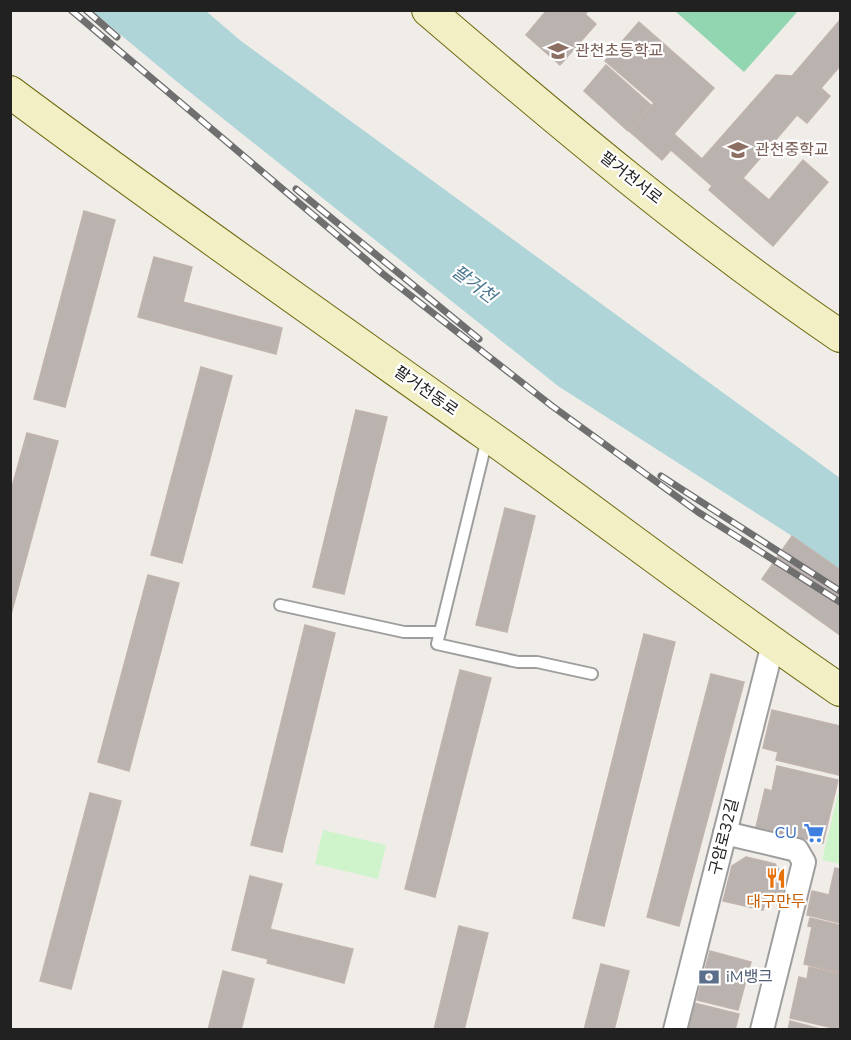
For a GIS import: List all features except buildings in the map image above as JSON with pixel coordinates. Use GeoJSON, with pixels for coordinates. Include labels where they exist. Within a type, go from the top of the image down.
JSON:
{"type":"FeatureCollection","features":[{"type":"Feature","properties":{"kind":"main road","name":"팔거천서로"},"geometry":{"type":"LineString","coordinates":[[428,10],[552,116],[775,292],[840,336]]}},
{"type":"Feature","properties":{"kind":"main road","name":"팔거천동로"},"geometry":{"type":"LineString","coordinates":[[10,92],[152,198],[488,436],[773,644],[840,690]]}},
{"type":"Feature","properties":{"kind":"street","name":"구암로32길"},"geometry":{"type":"LineString","coordinates":[[675,1029],[773,644]]}},
{"type":"Feature","properties":{"kind":"street"},"geometry":{"type":"LineString","coordinates":[[725,833],[798,850],[804,862],[762,1029]]}},
{"type":"Feature","properties":{"kind":"lane"},"geometry":{"type":"LineString","coordinates":[[488,436],[437,644],[518,662],[537,662],[592,674]]}},
{"type":"Feature","properties":{"kind":"lane"},"geometry":{"type":"LineString","coordinates":[[280,605],[404,632],[440,632]]}},
{"type":"Feature","properties":{"kind":"green space"},"geometry":{"type":"Polygon","coordinates":[[[675,11],[798,11],[744,72],[675,11]]]}},
{"type":"Feature","properties":{"kind":"green space"},"geometry":{"type":"Polygon","coordinates":[[[840,786],[840,864],[822,860],[840,786]]]}},
{"type":"Feature","properties":{"kind":"green space"},"geometry":{"type":"Polygon","coordinates":[[[323,830],[386,845],[378,879],[315,864],[323,830]]]}},
{"type":"Feature","properties":{"kind":"water","name":"팔거천"},"geometry":{"type":"Polygon","coordinates":[[[92,11],[206,11],[241,41],[840,478],[840,570],[792,536],[558,386],[181,85],[92,11]]]}},
{"type":"Feature","properties":{"kind":"railway"},"geometry":{"type":"LineString","coordinates":[[71,10],[383,274],[552,406],[698,512],[840,602]]}},
{"type":"Feature","properties":{"kind":"railway"},"geometry":{"type":"LineString","coordinates":[[86,10],[117,37]]}},
{"type":"Feature","properties":{"kind":"railway"},"geometry":{"type":"LineString","coordinates":[[296,189],[479,339]]}},
{"type":"Feature","properties":{"kind":"railway"},"geometry":{"type":"LineString","coordinates":[[661,476],[840,591]]}},
{"type":"Feature","properties":{"kind":"place","name":"관천초등학교"},"geometry":{"type":"Point","coordinates":[558,51]}},
{"type":"Feature","properties":{"kind":"place","name":"관천중학교"},"geometry":{"type":"Point","coordinates":[738,150]}},
{"type":"Feature","properties":{"kind":"place","name":"CU"},"geometry":{"type":"Point","coordinates":[814,833]}},
{"type":"Feature","properties":{"kind":"place","name":"대구만두"},"geometry":{"type":"Point","coordinates":[776,878]}},
{"type":"Feature","properties":{"kind":"place","name":"iM뱅크"},"geometry":{"type":"Point","coordinates":[709,977]}}]}
